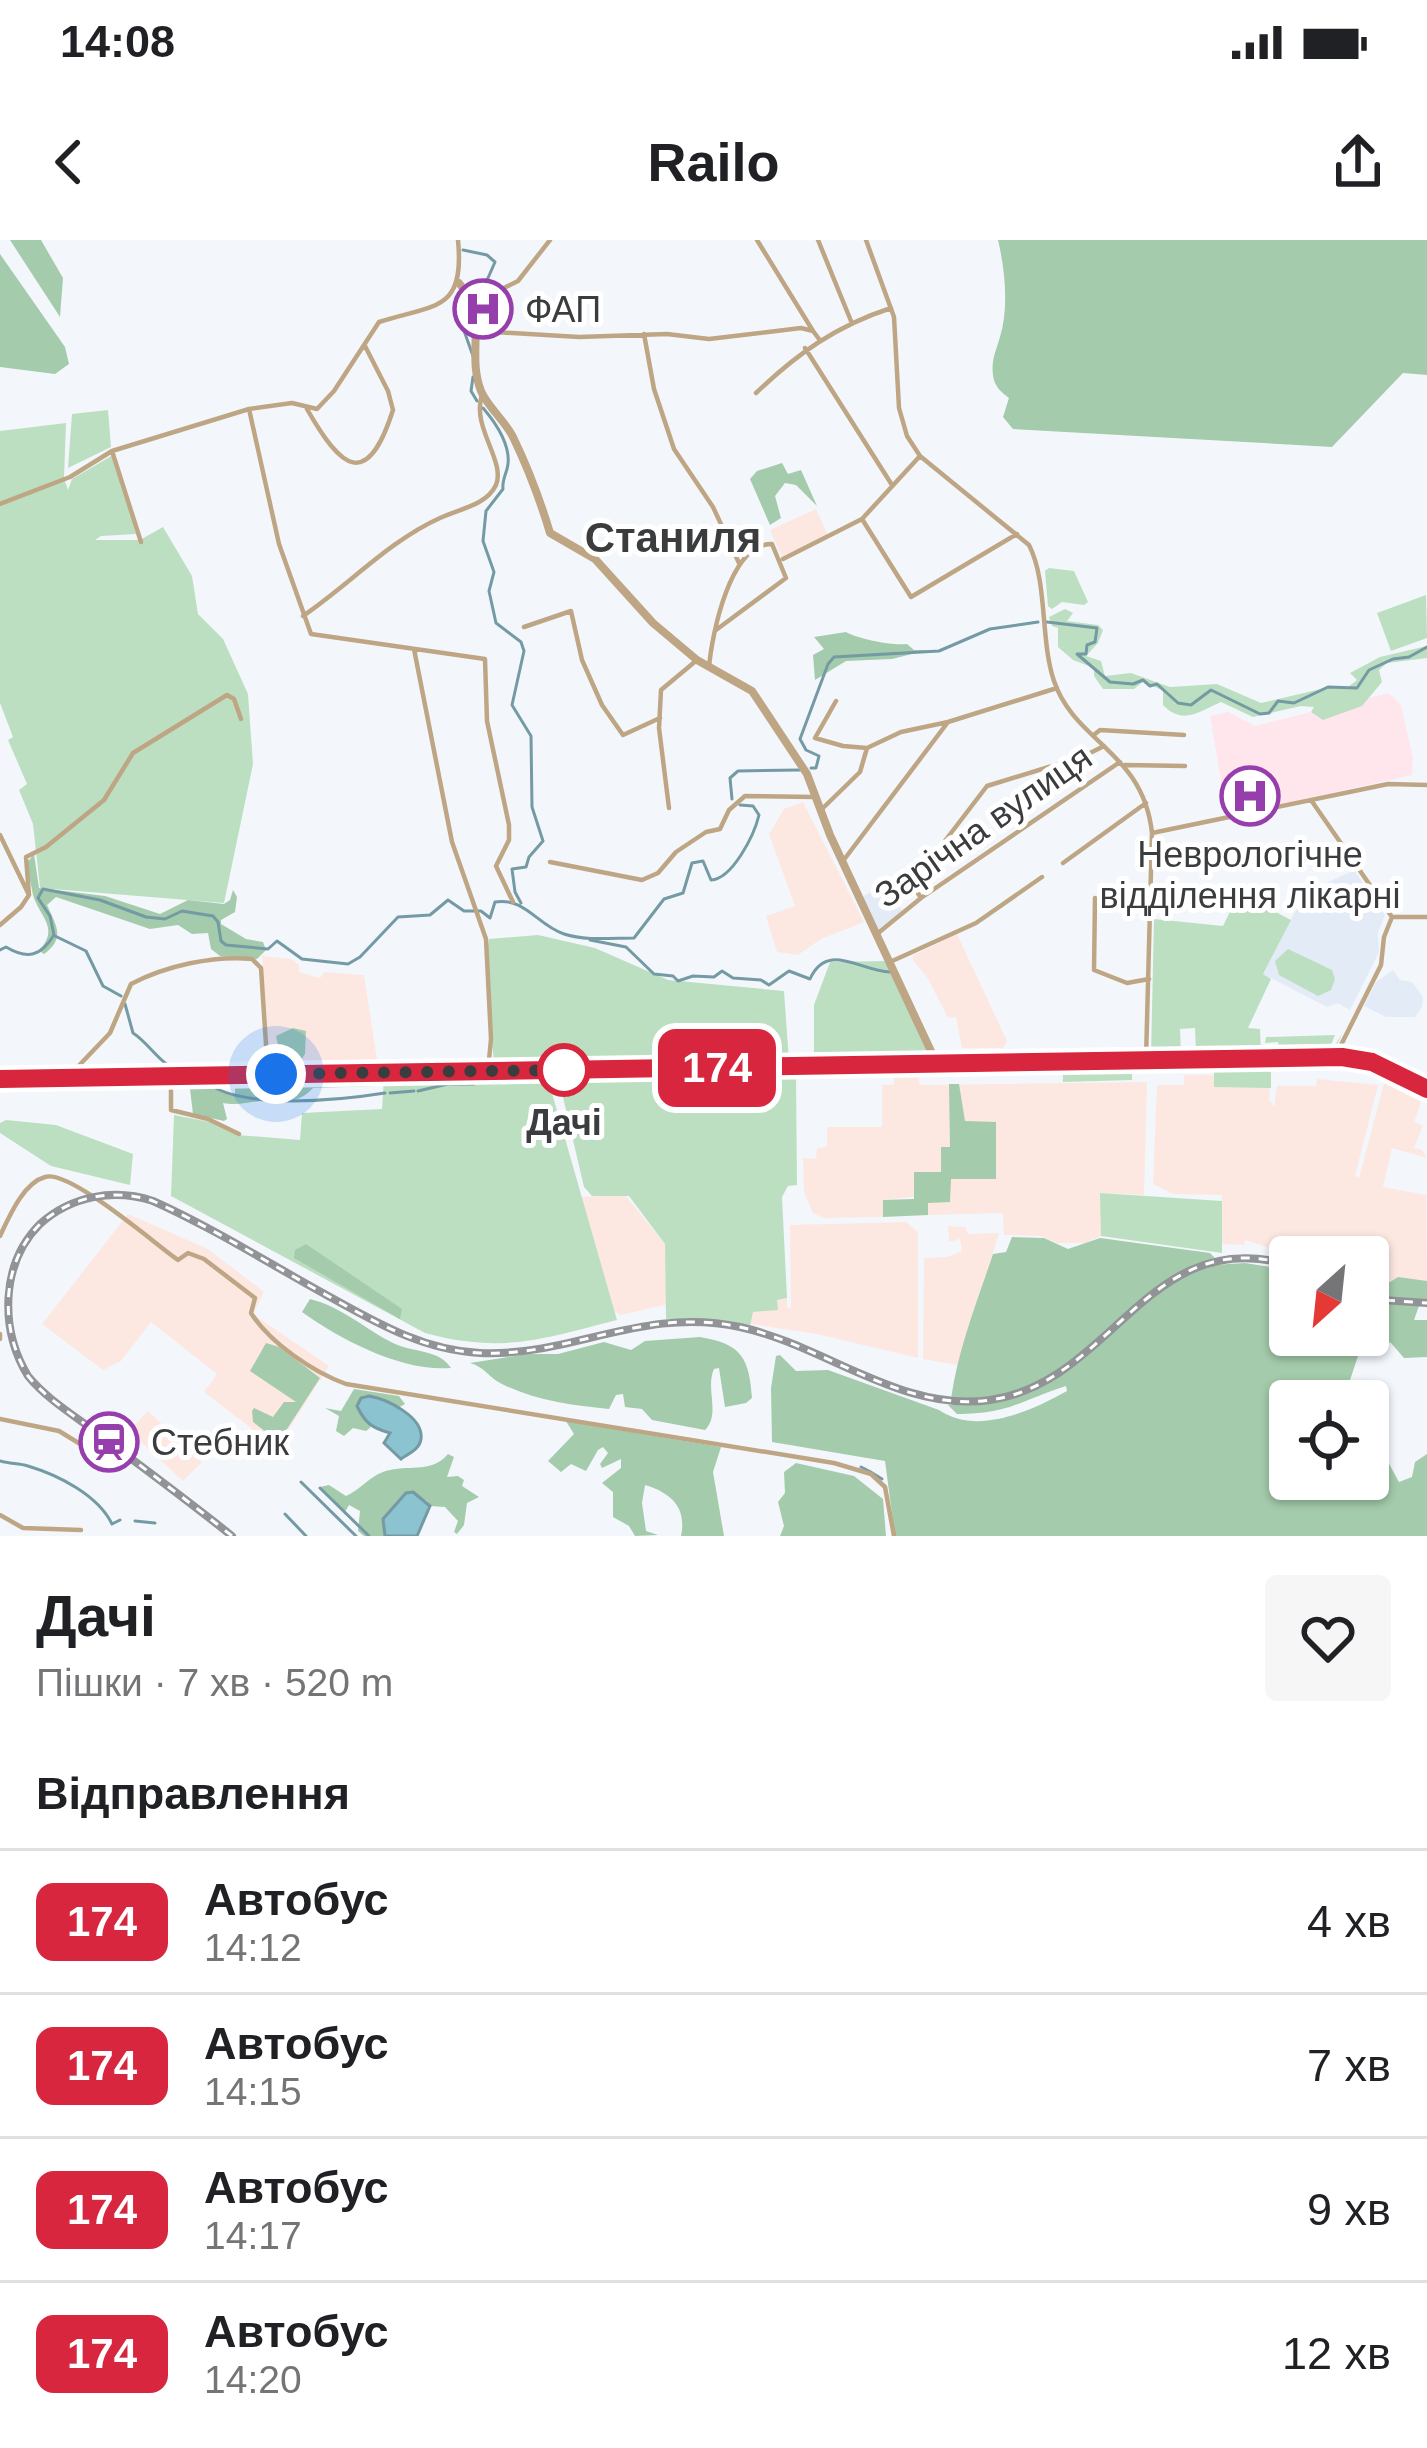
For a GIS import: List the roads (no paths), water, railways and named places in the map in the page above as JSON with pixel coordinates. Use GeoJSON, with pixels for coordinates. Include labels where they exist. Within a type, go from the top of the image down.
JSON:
{"type":"FeatureCollection","features":[{"type":"Feature","properties":{"kind":"street"},"geometry":{"type":"LineString","coordinates":[[0,504],[70,477],[112,451],[183,429],[249,409],[292,403],[307,409],[321,406],[379,322],[444,303],[459,283],[458,240]]}},
{"type":"Feature","properties":{"kind":"street"},"geometry":{"type":"LineString","coordinates":[[475,302],[518,281],[550,240]]}},
{"type":"Feature","properties":{"kind":"street"},"geometry":{"type":"LineString","coordinates":[[818,240],[851,321]]}},
{"type":"Feature","properties":{"kind":"street"},"geometry":{"type":"LineString","coordinates":[[866,240],[891,308],[899,408],[907,436],[920,456],[1017,533],[1035,558],[1057,688],[1140,785],[1147,802],[1152,833],[1146,1060]]}},
{"type":"Feature","properties":{"kind":"street"},"geometry":{"type":"LineString","coordinates":[[754,241],[819,339]]}},
{"type":"Feature","properties":{"kind":"street"},"geometry":{"type":"LineString","coordinates":[[303,616],[363,573],[386,548],[443,516],[464,511],[494,489],[496,466],[478,406],[482,395],[475,302],[459,283]]}},
{"type":"Feature","properties":{"kind":"street"},"geometry":{"type":"LineString","coordinates":[[756,393],[819,339],[851,321],[891,308]]}},
{"type":"Feature","properties":{"kind":"street"},"geometry":{"type":"LineString","coordinates":[[476,332],[716,339],[765,330],[813,331]]}},
{"type":"Feature","properties":{"kind":"street"},"geometry":{"type":"LineString","coordinates":[[644,334],[653,389],[674,448],[713,507],[739,563]]}},
{"type":"Feature","properties":{"kind":"street"},"geometry":{"type":"LineString","coordinates":[[307,409],[326,442],[346,462],[359,464],[369,459],[393,410],[364,344]]}},
{"type":"Feature","properties":{"kind":"street"},"geometry":{"type":"LineString","coordinates":[[806,348],[892,486]]}},
{"type":"Feature","properties":{"kind":"street"},"geometry":{"type":"LineString","coordinates":[[482,395],[514,439],[530,483],[544,505],[550,533],[595,559],[653,623],[697,660],[752,691],[803,766],[937,1062]]}},
{"type":"Feature","properties":{"kind":"street"},"geometry":{"type":"LineString","coordinates":[[249,409],[279,544],[311,634],[485,659],[487,721],[509,825],[509,840],[496,866],[513,902]]}},
{"type":"Feature","properties":{"kind":"street"},"geometry":{"type":"LineString","coordinates":[[112,451],[141,542]]}},
{"type":"Feature","properties":{"kind":"street"},"geometry":{"type":"LineString","coordinates":[[782,560],[862,519],[920,456]]}},
{"type":"Feature","properties":{"kind":"street"},"geometry":{"type":"LineString","coordinates":[[862,519],[911,597],[1017,533]]}},
{"type":"Feature","properties":{"kind":"street"},"geometry":{"type":"LineString","coordinates":[[709,667],[716,630],[739,563],[767,542],[775,547],[784,580],[716,630]]}},
{"type":"Feature","properties":{"kind":"street"},"geometry":{"type":"LineString","coordinates":[[524,628],[571,611],[582,660],[602,706],[623,735],[660,718]]}},
{"type":"Feature","properties":{"kind":"street"},"geometry":{"type":"LineString","coordinates":[[413,647],[440,796],[486,943],[488,1071]]}},
{"type":"Feature","properties":{"kind":"street"},"geometry":{"type":"LineString","coordinates":[[669,808],[660,718],[662,687],[697,660]]}},
{"type":"Feature","properties":{"kind":"street"},"geometry":{"type":"LineString","coordinates":[[836,700],[815,738],[867,748],[901,732],[1057,688]]}},
{"type":"Feature","properties":{"kind":"street"},"geometry":{"type":"LineString","coordinates":[[0,925],[22,908],[29,895],[26,857],[46,847],[104,800],[130,756],[227,695],[234,699],[241,719]]}},
{"type":"Feature","properties":{"kind":"street"},"geometry":{"type":"LineString","coordinates":[[843,862],[948,722]]}},
{"type":"Feature","properties":{"kind":"street"},"geometry":{"type":"LineString","coordinates":[[1095,735],[1100,730],[1184,735]]}},
{"type":"Feature","properties":{"kind":"street"},"geometry":{"type":"LineString","coordinates":[[921,898],[914,882],[987,786],[1084,757],[1104,746]]}},
{"type":"Feature","properties":{"kind":"street"},"geometry":{"type":"LineString","coordinates":[[820,810],[860,772],[867,748]]}},
{"type":"Feature","properties":{"kind":"street"},"geometry":{"type":"LineString","coordinates":[[1122,764],[1185,766]]}},
{"type":"Feature","properties":{"kind":"street","name":"Зарічна вулиця"},"geometry":{"type":"LineString","coordinates":[[877,934],[921,898],[1122,764]]}},
{"type":"Feature","properties":{"kind":"street"},"geometry":{"type":"LineString","coordinates":[[1152,833],[1388,784],[1427,785]]}},
{"type":"Feature","properties":{"kind":"street"},"geometry":{"type":"LineString","coordinates":[[550,862],[642,880],[658,874],[676,852],[706,832],[720,829],[729,810],[745,796],[815,797]]}},
{"type":"Feature","properties":{"kind":"street"},"geometry":{"type":"LineString","coordinates":[[1311,800],[1392,917]]}},
{"type":"Feature","properties":{"kind":"street","name":"Зарічна вулиця"},"geometry":{"type":"LineString","coordinates":[[1063,863],[1147,802]]}},
{"type":"Feature","properties":{"kind":"street"},"geometry":{"type":"LineString","coordinates":[[0,836],[29,895]]}},
{"type":"Feature","properties":{"kind":"street","name":"Зарічна вулиця"},"geometry":{"type":"LineString","coordinates":[[890,962],[976,923],[1042,877]]}},
{"type":"Feature","properties":{"kind":"street"},"geometry":{"type":"LineString","coordinates":[[1095,898],[1094,970],[1127,983],[1149,979]]}},
{"type":"Feature","properties":{"kind":"street"},"geometry":{"type":"LineString","coordinates":[[1392,917],[1427,916]]}},
{"type":"Feature","properties":{"kind":"street"},"geometry":{"type":"LineString","coordinates":[[1334,1057],[1383,961],[1384,937],[1392,917]]}},
{"type":"Feature","properties":{"kind":"street"},"geometry":{"type":"LineString","coordinates":[[66,1080],[110,1033],[131,984],[156,973],[230,958],[252,959],[261,968],[268,1075]]}},
{"type":"Feature","properties":{"kind":"street"},"geometry":{"type":"LineString","coordinates":[[1341,1045],[1427,1089]]}},
{"type":"Feature","properties":{"kind":"street"},"geometry":{"type":"LineString","coordinates":[[0,1079],[1334,1057],[1372,1062]]}},
{"type":"Feature","properties":{"kind":"street"},"geometry":{"type":"LineString","coordinates":[[171,1078],[171,1110],[208,1119],[239,1134]]}},
{"type":"Feature","properties":{"kind":"street"},"geometry":{"type":"LineString","coordinates":[[0,1236],[2,1224],[26,1191],[46,1176],[57,1176],[178,1260],[188,1253],[204,1259],[255,1298],[252,1316],[266,1332],[325,1377],[737,1445],[864,1471],[885,1487],[894,1536]]}},
{"type":"Feature","properties":{"kind":"street"},"geometry":{"type":"LineString","coordinates":[[0,1419],[59,1430],[116,1466]]}},
{"type":"Feature","properties":{"kind":"street"},"geometry":{"type":"LineString","coordinates":[[0,1515],[23,1528],[81,1530]]}},
{"type":"Feature","properties":{"kind":"water"},"geometry":{"type":"Polygon","coordinates":[[[369,1396],[394,1405],[417,1423],[420,1443],[401,1459],[384,1443],[390,1433],[370,1424],[357,1406],[369,1396]]]}},
{"type":"Feature","properties":{"kind":"water"},"geometry":{"type":"Polygon","coordinates":[[[413,1492],[430,1506],[417,1536],[385,1536],[383,1519],[406,1493],[413,1492]]]}},
{"type":"Feature","properties":{"kind":"waterway"},"geometry":{"type":"LineString","coordinates":[[463,250],[487,255],[495,262],[488,278],[474,291]]}},
{"type":"Feature","properties":{"kind":"waterway"},"geometry":{"type":"LineString","coordinates":[[466,296],[462,325],[473,356]]}},
{"type":"Feature","properties":{"kind":"waterway"},"geometry":{"type":"LineString","coordinates":[[473,377],[471,391],[477,401]]}},
{"type":"Feature","properties":{"kind":"waterway"},"geometry":{"type":"LineString","coordinates":[[483,408],[508,453],[503,489],[486,511],[483,541],[494,572],[489,591],[496,623],[521,642],[524,651],[512,705],[531,736],[532,807],[543,841],[526,867],[512,869],[521,903]]}},
{"type":"Feature","properties":{"kind":"waterway"},"geometry":{"type":"LineString","coordinates":[[811,768],[816,768],[819,756],[806,750],[800,739],[834,657],[939,651],[990,629],[1038,622]]}},
{"type":"Feature","properties":{"kind":"waterway"},"geometry":{"type":"LineString","coordinates":[[1047,622],[1097,628],[1095,642],[1087,645],[1086,654],[1077,654],[1110,682],[1143,680],[1150,686],[1157,684],[1178,703],[1191,705],[1211,690],[1260,714],[1269,713],[1278,701],[1294,703],[1328,687],[1357,688],[1369,670],[1427,647]]}},
{"type":"Feature","properties":{"kind":"waterway"},"geometry":{"type":"LineString","coordinates":[[732,799],[730,778],[738,771],[800,770]]}},
{"type":"Feature","properties":{"kind":"waterway"},"geometry":{"type":"LineString","coordinates":[[0,950],[6,947],[33,954],[54,935],[50,916],[38,898],[43,889],[100,900],[146,917],[165,919],[182,911],[213,916],[226,945],[268,949],[277,941],[302,959],[348,964],[398,917],[430,915],[448,900],[464,911],[481,911],[490,918],[495,902],[515,904],[572,936],[634,938],[664,899],[683,893],[692,863],[703,861],[711,880],[734,865],[759,815],[753,806],[740,805]]}},
{"type":"Feature","properties":{"kind":"waterway"},"geometry":{"type":"LineString","coordinates":[[55,936],[86,951],[103,986],[121,996]]}},
{"type":"Feature","properties":{"kind":"waterway"},"geometry":{"type":"LineString","coordinates":[[590,940],[626,947],[654,974],[678,981],[714,977],[722,971],[769,985],[789,971],[810,979],[817,968],[835,960],[890,972]]}},
{"type":"Feature","properties":{"kind":"waterway"},"geometry":{"type":"LineString","coordinates":[[125,1004],[133,1033],[165,1063],[189,1072]]}},
{"type":"Feature","properties":{"kind":"waterway"},"geometry":{"type":"LineString","coordinates":[[205,1081],[241,1097],[265,1100],[385,1093]]}},
{"type":"Feature","properties":{"kind":"waterway"},"geometry":{"type":"LineString","coordinates":[[418,1091],[474,1084]]}},
{"type":"Feature","properties":{"kind":"waterway"},"geometry":{"type":"LineString","coordinates":[[390,1093],[414,1091]]}},
{"type":"Feature","properties":{"kind":"waterway"},"geometry":{"type":"LineString","coordinates":[[0,1461],[64,1481],[87,1495],[112,1524],[120,1520]]}},
{"type":"Feature","properties":{"kind":"waterway"},"geometry":{"type":"LineString","coordinates":[[861,1467],[867,1470]]}},
{"type":"Feature","properties":{"kind":"waterway"},"geometry":{"type":"LineString","coordinates":[[869,1471],[882,1479]]}},
{"type":"Feature","properties":{"kind":"waterway"},"geometry":{"type":"LineString","coordinates":[[301,1482],[356,1536]]}},
{"type":"Feature","properties":{"kind":"waterway"},"geometry":{"type":"LineString","coordinates":[[320,1488],[369,1536]]}},
{"type":"Feature","properties":{"kind":"waterway"},"geometry":{"type":"LineString","coordinates":[[285,1514],[306,1536]]}},
{"type":"Feature","properties":{"kind":"waterway"},"geometry":{"type":"LineString","coordinates":[[135,1521],[155,1523]]}},
{"type":"Feature","properties":{"kind":"railway"},"geometry":{"type":"LineString","coordinates":[[232,1536],[28,1376],[12,1338],[11,1278],[27,1240],[65,1207],[108,1195],[153,1201],[378,1323],[458,1351],[513,1352],[639,1327],[705,1322],[771,1336],[894,1387],[957,1401],[990,1400],[1032,1388],[1069,1366],[1165,1285],[1201,1266],[1241,1258],[1269,1262]]}},
{"type":"Feature","properties":{"kind":"railway"},"geometry":{"type":"LineString","coordinates":[[1389,1300],[1427,1303]]}},
{"type":"Feature","properties":{"kind":"place","name":"ФАП"},"geometry":{"type":"Point","coordinates":[483,309]}},
{"type":"Feature","properties":{"kind":"place","name":"Неврологічне відділення лікарні"},"geometry":{"type":"Point","coordinates":[1250,796]}},
{"type":"Feature","properties":{"kind":"place","name":"Дачі"},"geometry":{"type":"Point","coordinates":[564,1070]}},
{"type":"Feature","properties":{"kind":"place","name":"Стебник"},"geometry":{"type":"Point","coordinates":[109,1442]}},
{"type":"Feature","properties":{"kind":"district","name":"Станиля"},"geometry":{"type":"Point","coordinates":[673,537]}}]}
